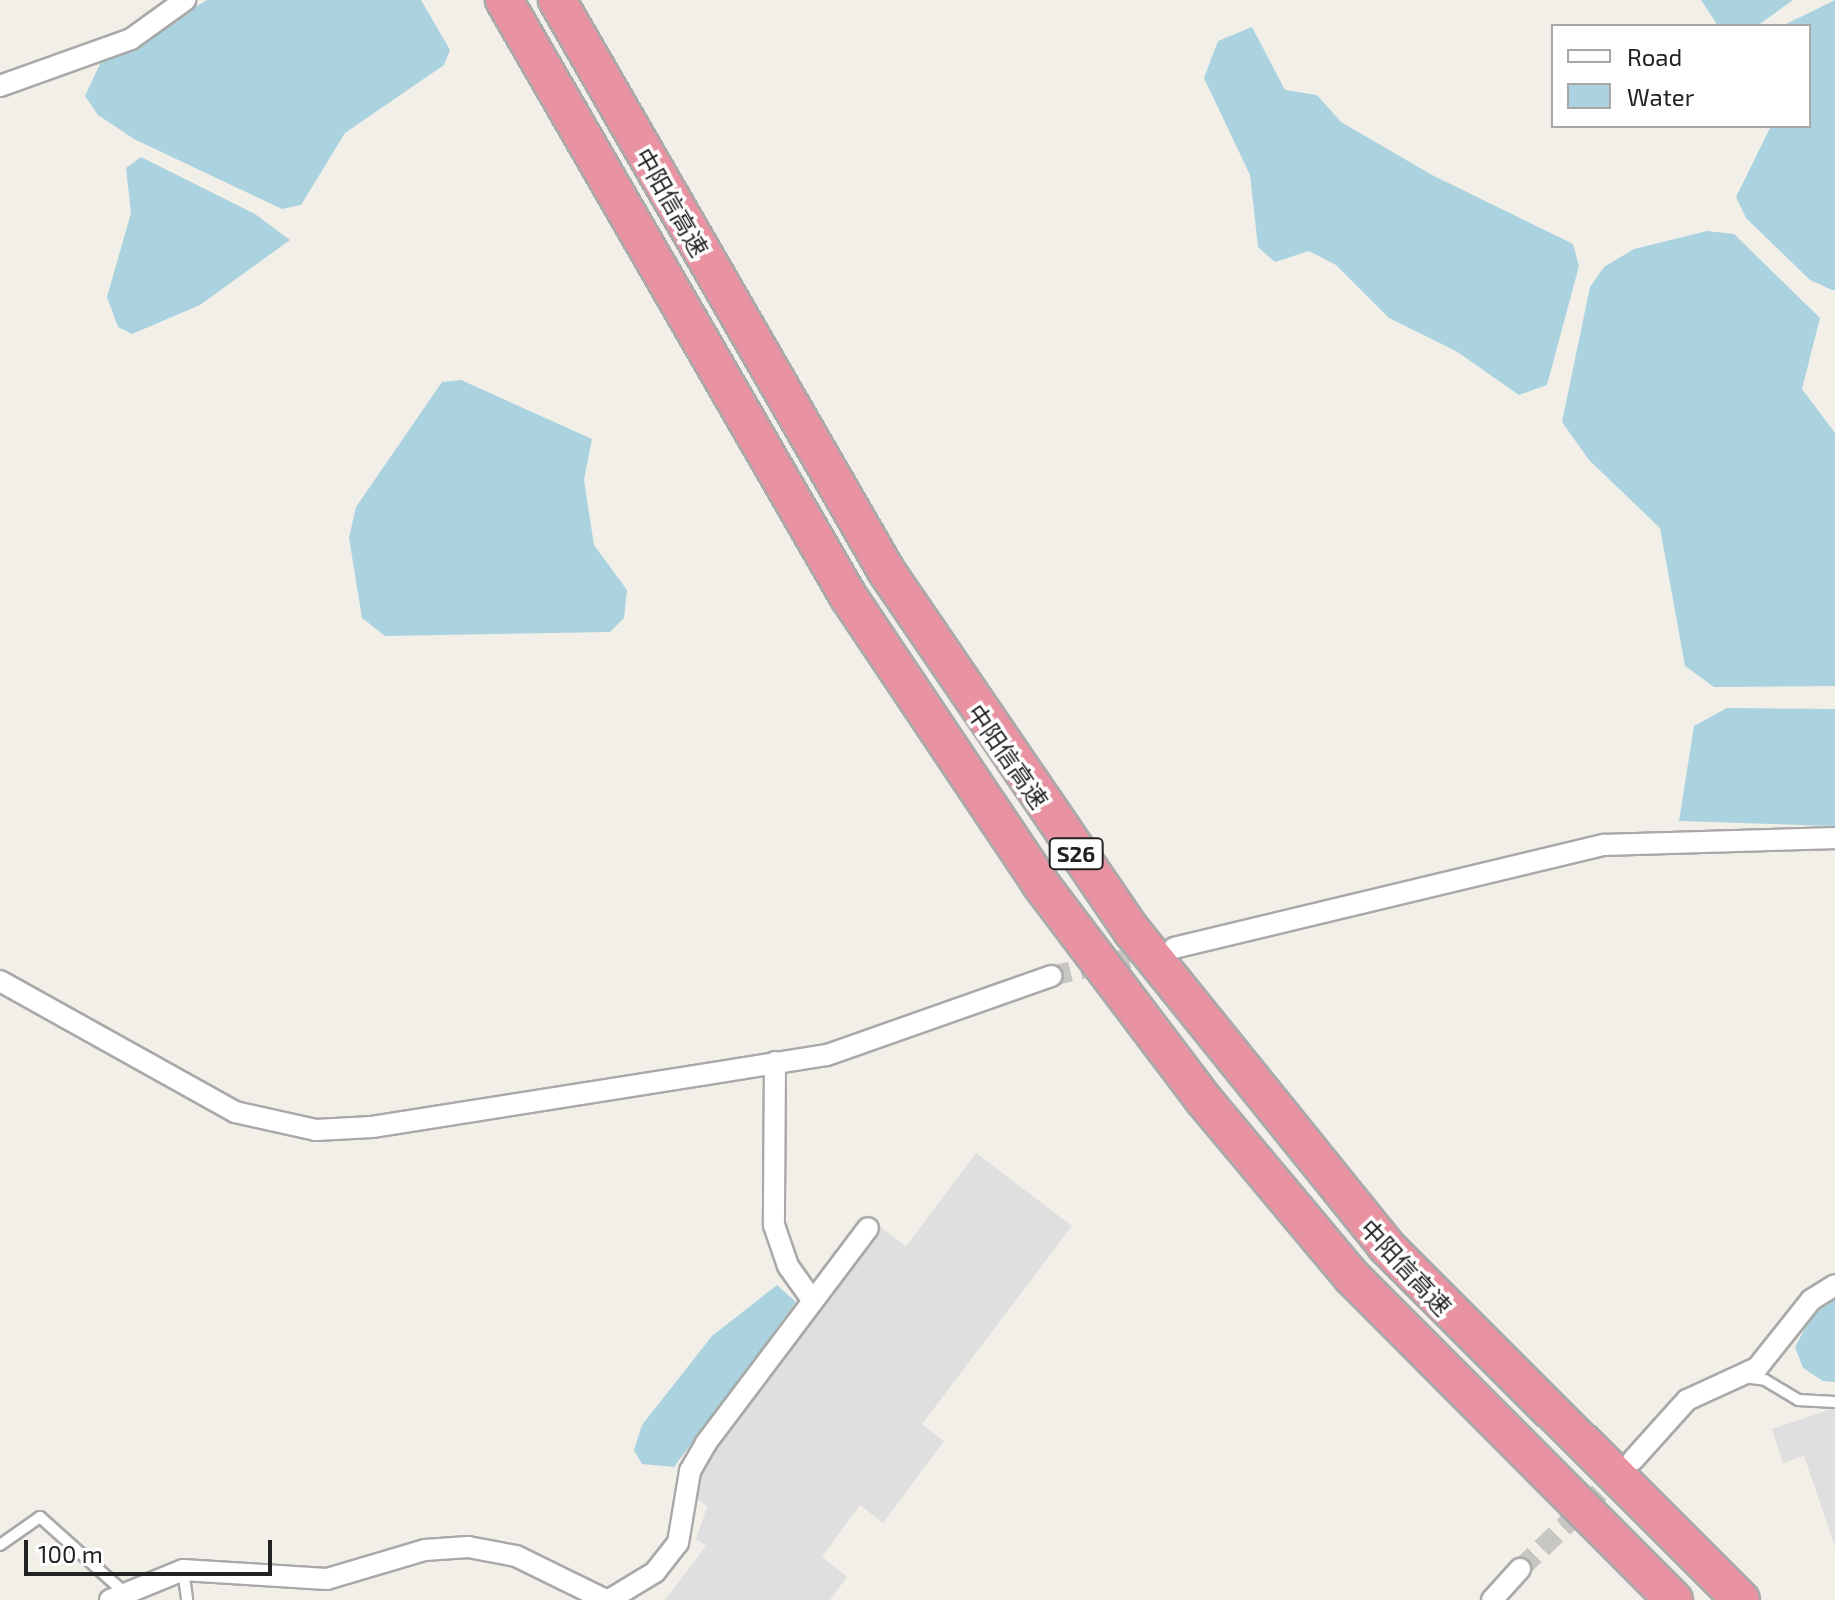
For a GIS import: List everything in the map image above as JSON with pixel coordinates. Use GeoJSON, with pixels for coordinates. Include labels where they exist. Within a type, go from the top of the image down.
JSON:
{"type":"FeatureCollection","features":[{"type":"Feature","properties":{"kind":"highway","name":"中阳信高速"},"geometry":{"type":"LineString","coordinates":[[504,0],[848,596],[1042,886],[1322,1243],[1468,1399],[1674,1600]]}},
{"type":"Feature","properties":{"kind":"highway","name":"中阳信高速"},"geometry":{"type":"LineString","coordinates":[[557,0],[887,572],[1133,932],[1386,1246],[1741,1600]]}},
{"type":"Feature","properties":{"kind":"street"},"geometry":{"type":"LineString","coordinates":[[0,86],[116,46],[185,0]]}},
{"type":"Feature","properties":{"kind":"street"},"geometry":{"type":"LineString","coordinates":[[1174,948],[1604,845],[1835,838]]}},
{"type":"Feature","properties":{"kind":"street"},"geometry":{"type":"LineString","coordinates":[[0,981],[235,1112],[297,1129],[372,1127],[775,1062],[881,1039],[1051,976]]}},
{"type":"Feature","properties":{"kind":"street"},"geometry":{"type":"LineString","coordinates":[[775,1062],[774,1225],[788,1266],[813,1301]]}},
{"type":"Feature","properties":{"kind":"street"},"geometry":{"type":"LineString","coordinates":[[118,1597],[183,1570],[327,1579],[425,1550],[468,1547],[516,1556],[607,1600],[655,1572],[678,1543],[690,1471],[868,1228]]}},
{"type":"Feature","properties":{"kind":"street"},"geometry":{"type":"LineString","coordinates":[[1633,1460],[1687,1400],[1744,1377],[1811,1300],[1835,1285]]}},
{"type":"Feature","properties":{"kind":"street"},"geometry":{"type":"LineString","coordinates":[[1492,1600],[1520,1569]]}},
{"type":"Feature","properties":{"kind":"lane"},"geometry":{"type":"LineString","coordinates":[[1744,1377],[1765,1380],[1798,1400],[1835,1402]]}},
{"type":"Feature","properties":{"kind":"lane"},"geometry":{"type":"LineString","coordinates":[[0,1545],[40,1517],[118,1597]]}},
{"type":"Feature","properties":{"kind":"lane"},"geometry":{"type":"LineString","coordinates":[[183,1570],[187,1600]]}},
{"type":"Feature","properties":{"kind":"shaded area"},"geometry":{"type":"Polygon","coordinates":[[[976,1153],[1072,1226],[922,1424],[944,1441],[883,1523],[860,1505],[822,1557],[847,1577],[830,1600],[665,1600],[706,1546],[696,1539],[707,1507],[696,1498],[700,1463],[879,1226],[906,1246],[976,1153]]]}},
{"type":"Feature","properties":{"kind":"shaded area"},"geometry":{"type":"Polygon","coordinates":[[[1835,1408],[1835,1547],[1804,1456],[1783,1463],[1772,1429],[1835,1408]]]}},
{"type":"Feature","properties":{"kind":"water"},"geometry":{"type":"Polygon","coordinates":[[[207,0],[421,0],[450,50],[444,65],[345,133],[301,205],[282,209],[134,139],[98,115],[85,96],[100,64],[207,0]]]}},
{"type":"Feature","properties":{"kind":"water"},"geometry":{"type":"Polygon","coordinates":[[[1701,0],[1793,0],[1760,24],[1717,24],[1701,0]]]}},
{"type":"Feature","properties":{"kind":"water"},"geometry":{"type":"Polygon","coordinates":[[[1835,0],[1835,290],[1810,280],[1746,218],[1736,197],[1770,128],[1811,128],[1811,24],[1786,24],[1835,0]]]}},
{"type":"Feature","properties":{"kind":"water"},"geometry":{"type":"Polygon","coordinates":[[[1252,27],[1285,90],[1317,95],[1341,122],[1432,175],[1573,244],[1579,266],[1547,385],[1519,395],[1456,351],[1389,318],[1336,265],[1309,251],[1275,262],[1258,247],[1250,175],[1204,78],[1218,41],[1252,27]]]}},
{"type":"Feature","properties":{"kind":"water"},"geometry":{"type":"Polygon","coordinates":[[[141,157],[255,214],[290,240],[200,305],[132,334],[118,327],[107,297],[131,213],[126,168],[141,157]]]}},
{"type":"Feature","properties":{"kind":"water"},"geometry":{"type":"Polygon","coordinates":[[[1707,231],[1734,234],[1820,318],[1802,389],[1835,433],[1835,686],[1714,687],[1685,666],[1660,528],[1589,460],[1562,422],[1590,287],[1604,267],[1634,249],[1707,231]]]}},
{"type":"Feature","properties":{"kind":"water"},"geometry":{"type":"Polygon","coordinates":[[[461,380],[592,439],[584,480],[594,545],[627,590],[624,618],[610,632],[385,636],[362,618],[349,538],[356,507],[442,382],[461,380]]]}},
{"type":"Feature","properties":{"kind":"water"},"geometry":{"type":"Polygon","coordinates":[[[1727,708],[1835,709],[1835,826],[1679,821],[1694,726],[1727,708]]]}},
{"type":"Feature","properties":{"kind":"water"},"geometry":{"type":"Polygon","coordinates":[[[777,1285],[796,1302],[674,1467],[642,1464],[634,1450],[642,1425],[712,1336],[777,1285]]]}},
{"type":"Feature","properties":{"kind":"water"},"geometry":{"type":"Polygon","coordinates":[[[1835,1293],[1835,1382],[1823,1381],[1803,1368],[1795,1347],[1818,1304],[1835,1293]]]}},
{"type":"Feature","properties":{"kind":"tunnel"},"geometry":{"type":"LineString","coordinates":[[1051,976],[1157,952]]}},
{"type":"Feature","properties":{"kind":"tunnel"},"geometry":{"type":"LineString","coordinates":[[1520,1569],[1622,1471]]}}]}
